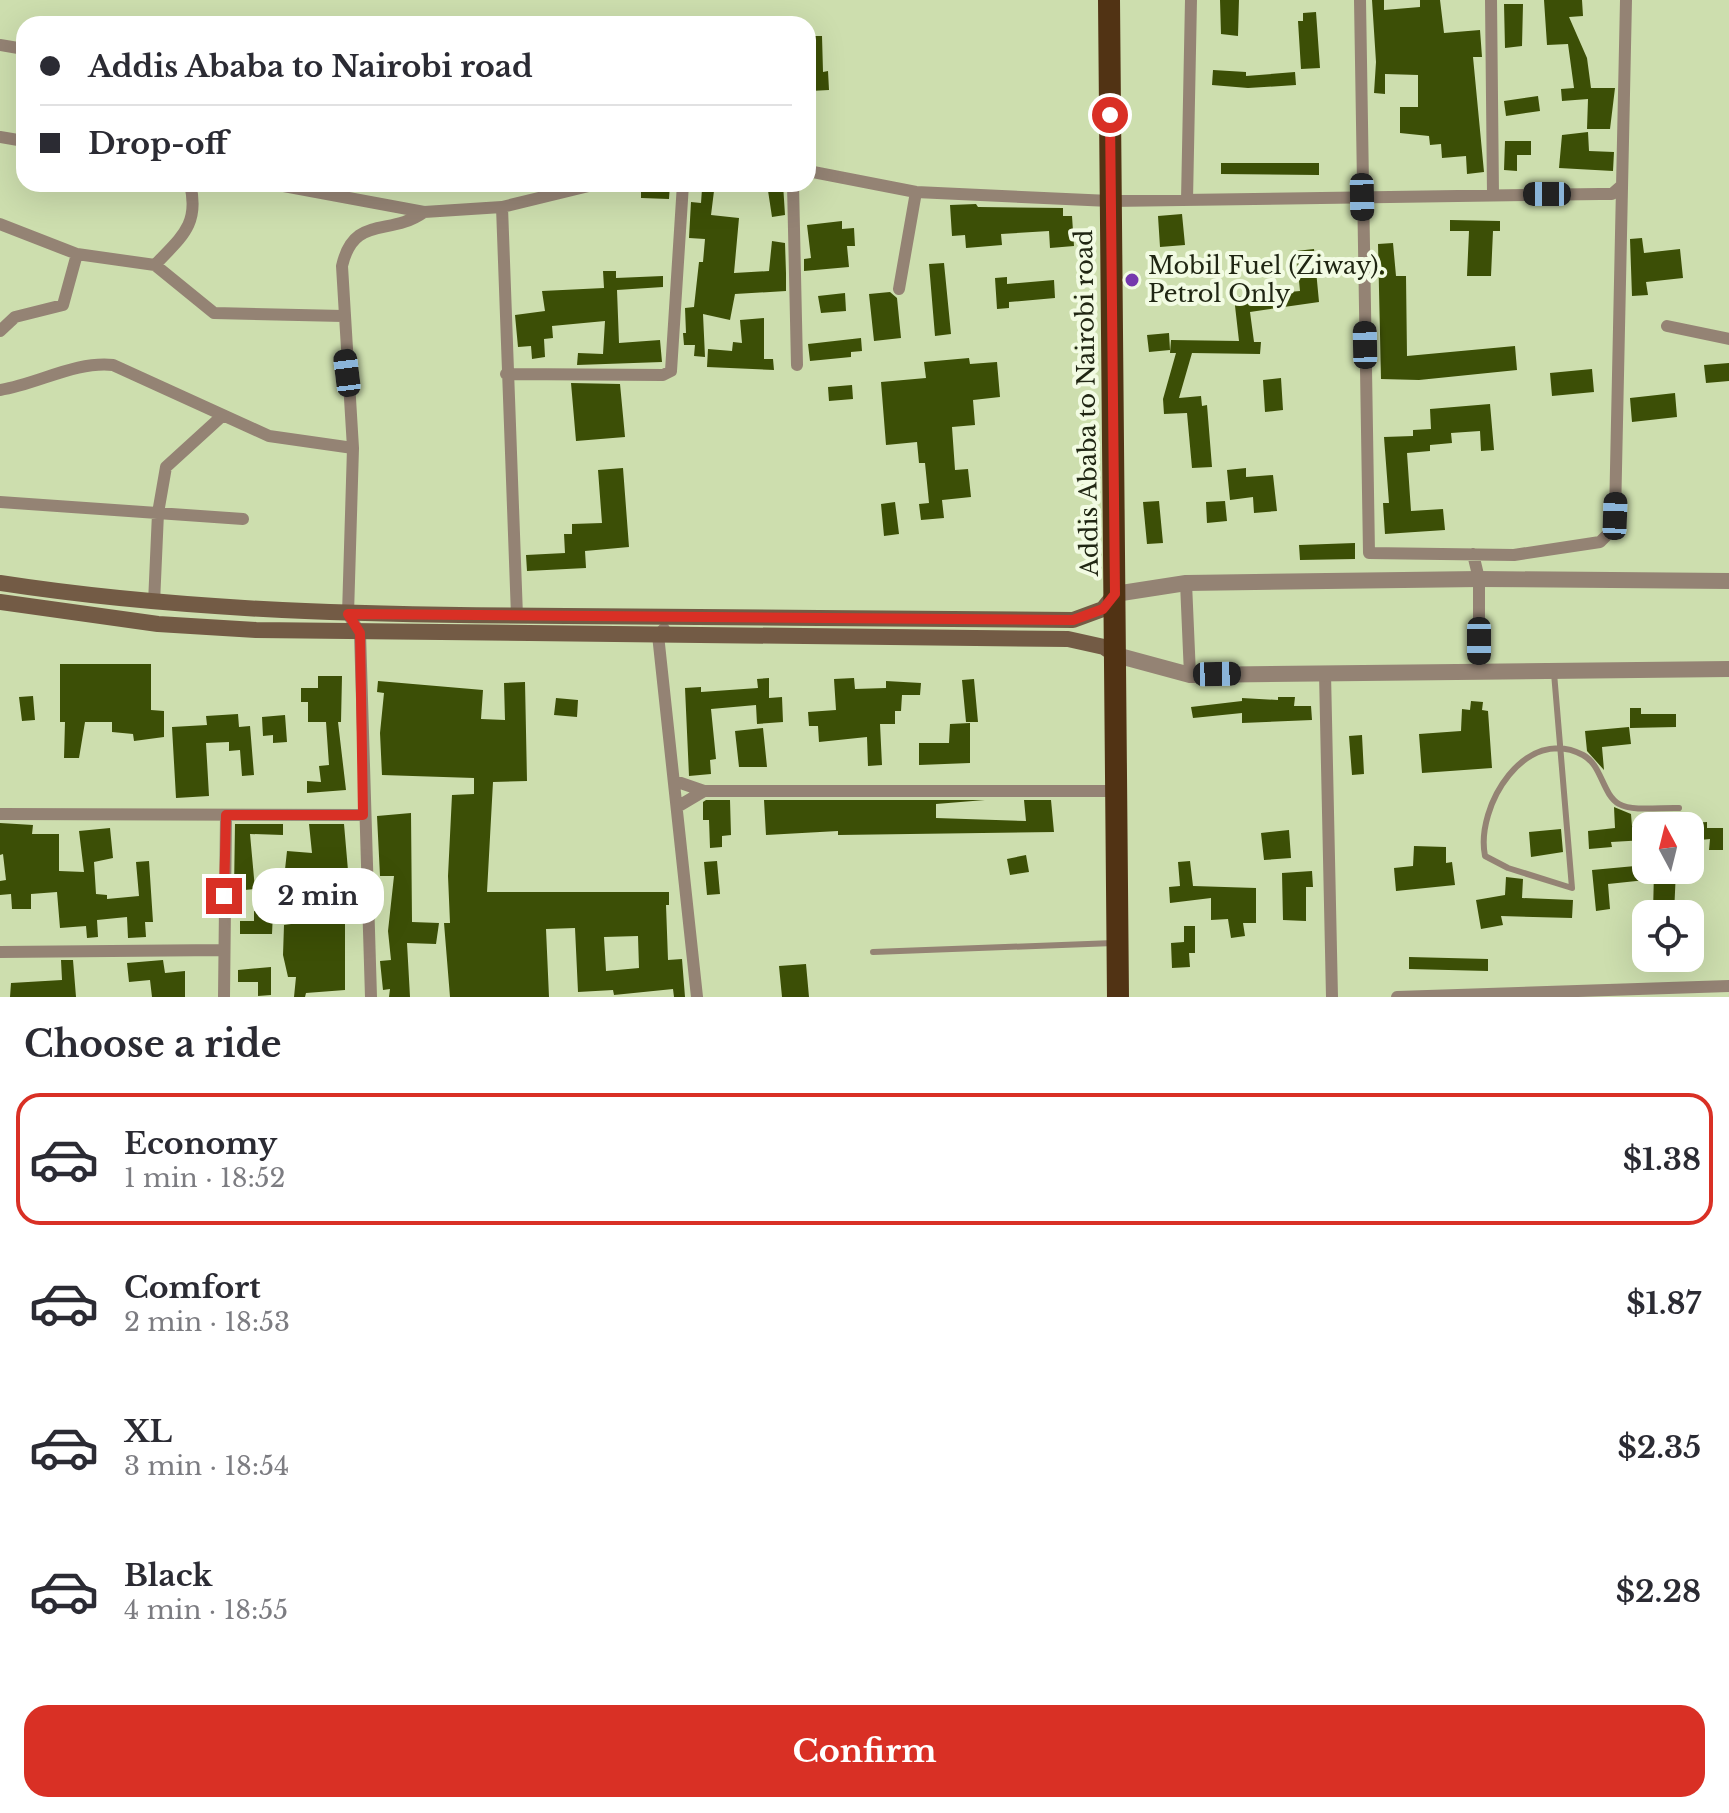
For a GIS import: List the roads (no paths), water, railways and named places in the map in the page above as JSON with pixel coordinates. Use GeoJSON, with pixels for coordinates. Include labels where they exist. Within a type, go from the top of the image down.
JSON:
{"type":"FeatureCollection","features":[{"type":"Feature","properties":{"kind":"highway","name":"Addis Ababa to Nairobi road"},"geometry":{"type":"LineString","coordinates":[[1109,0],[1118,997]]}},
{"type":"Feature","properties":{"kind":"main road"},"geometry":{"type":"LineString","coordinates":[[0,583],[154,603],[348,614],[517,616],[1073,620],[1103,609],[1115,594]]}},
{"type":"Feature","properties":{"kind":"main road"},"geometry":{"type":"LineString","coordinates":[[0,602],[158,624],[360,633],[1068,639],[1104,647],[1116,655]]}},
{"type":"Feature","properties":{"kind":"street"},"geometry":{"type":"LineString","coordinates":[[1187,200],[1191,0]]}},
{"type":"Feature","properties":{"kind":"street"},"geometry":{"type":"LineString","coordinates":[[1360,0],[1369,553],[1473,554],[1541,553],[1600,542],[1609,533],[1615,516],[1626,0]]}},
{"type":"Feature","properties":{"kind":"street"},"geometry":{"type":"LineString","coordinates":[[1491,0],[1493,194]]}},
{"type":"Feature","properties":{"kind":"street"},"geometry":{"type":"LineString","coordinates":[[816,173],[916,192],[1110,201],[1612,194],[1620,187]]}},
{"type":"Feature","properties":{"kind":"street"},"geometry":{"type":"LineString","coordinates":[[155,265],[189,226],[194,212],[191,192]]}},
{"type":"Feature","properties":{"kind":"street"},"geometry":{"type":"LineString","coordinates":[[316,192],[424,212],[502,207],[564,192]]}},
{"type":"Feature","properties":{"kind":"street"},"geometry":{"type":"LineString","coordinates":[[506,374],[663,375],[671,371],[682,192]]}},
{"type":"Feature","properties":{"kind":"street"},"geometry":{"type":"LineString","coordinates":[[793,192],[797,365]]}},
{"type":"Feature","properties":{"kind":"street"},"geometry":{"type":"LineString","coordinates":[[899,289],[916,192]]}},
{"type":"Feature","properties":{"kind":"street"},"geometry":{"type":"LineString","coordinates":[[502,207],[517,616]]}},
{"type":"Feature","properties":{"kind":"street"},"geometry":{"type":"LineString","coordinates":[[371,997],[363,815],[360,633],[348,614],[353,448],[342,266],[353,238],[372,228],[407,222],[424,212]]}},
{"type":"Feature","properties":{"kind":"street"},"geometry":{"type":"LineString","coordinates":[[0,224],[77,254],[155,265],[214,313],[343,316]]}},
{"type":"Feature","properties":{"kind":"street"},"geometry":{"type":"LineString","coordinates":[[0,331],[15,317],[63,305],[77,254]]}},
{"type":"Feature","properties":{"kind":"street"},"geometry":{"type":"LineString","coordinates":[[1667,326],[1729,339]]}},
{"type":"Feature","properties":{"kind":"street"},"geometry":{"type":"LineString","coordinates":[[0,390],[28,386],[94,364],[113,365],[269,436],[353,448]]}},
{"type":"Feature","properties":{"kind":"street"},"geometry":{"type":"LineString","coordinates":[[154,603],[158,513],[166,467],[222,416]]}},
{"type":"Feature","properties":{"kind":"street"},"geometry":{"type":"LineString","coordinates":[[0,502],[243,519]]}},
{"type":"Feature","properties":{"kind":"street"},"geometry":{"type":"LineString","coordinates":[[1473,554],[1479,579],[1479,672]]}},
{"type":"Feature","properties":{"kind":"street"},"geometry":{"type":"LineString","coordinates":[[1115,594],[1186,583],[1479,579],[1729,581]]}},
{"type":"Feature","properties":{"kind":"street"},"geometry":{"type":"LineString","coordinates":[[1186,583],[1190,675]]}},
{"type":"Feature","properties":{"kind":"street"},"geometry":{"type":"LineString","coordinates":[[676,617],[658,635],[697,997]]}},
{"type":"Feature","properties":{"kind":"street"},"geometry":{"type":"LineString","coordinates":[[1116,655],[1190,675],[1729,669]]}},
{"type":"Feature","properties":{"kind":"street"},"geometry":{"type":"LineString","coordinates":[[1325,673],[1332,997]]}},
{"type":"Feature","properties":{"kind":"street"},"geometry":{"type":"LineString","coordinates":[[675,781],[704,791],[1116,791]]}},
{"type":"Feature","properties":{"kind":"street"},"geometry":{"type":"LineString","coordinates":[[677,807],[704,791]]}},
{"type":"Feature","properties":{"kind":"street"},"geometry":{"type":"LineString","coordinates":[[0,814],[363,815]]}},
{"type":"Feature","properties":{"kind":"street"},"geometry":{"type":"LineString","coordinates":[[224,997],[226,815]]}},
{"type":"Feature","properties":{"kind":"street"},"geometry":{"type":"LineString","coordinates":[[0,952],[223,950]]}},
{"type":"Feature","properties":{"kind":"street"},"geometry":{"type":"LineString","coordinates":[[1397,997],[1595,994],[1729,986]]}},
{"type":"Feature","properties":{"kind":"lane"},"geometry":{"type":"LineString","coordinates":[[1554,673],[1562,748],[1572,888],[1498,865],[1485,856],[1485,829],[1498,791],[1513,770],[1541,750],[1562,748],[1588,758],[1617,803],[1679,808]]}},
{"type":"Feature","properties":{"kind":"lane"},"geometry":{"type":"LineString","coordinates":[[873,952],[1118,943]]}},
{"type":"Feature","properties":{"kind":"place","name":"Mobil Fuel (Ziway). Petrol Only"},"geometry":{"type":"Point","coordinates":[1132,280]}}]}
